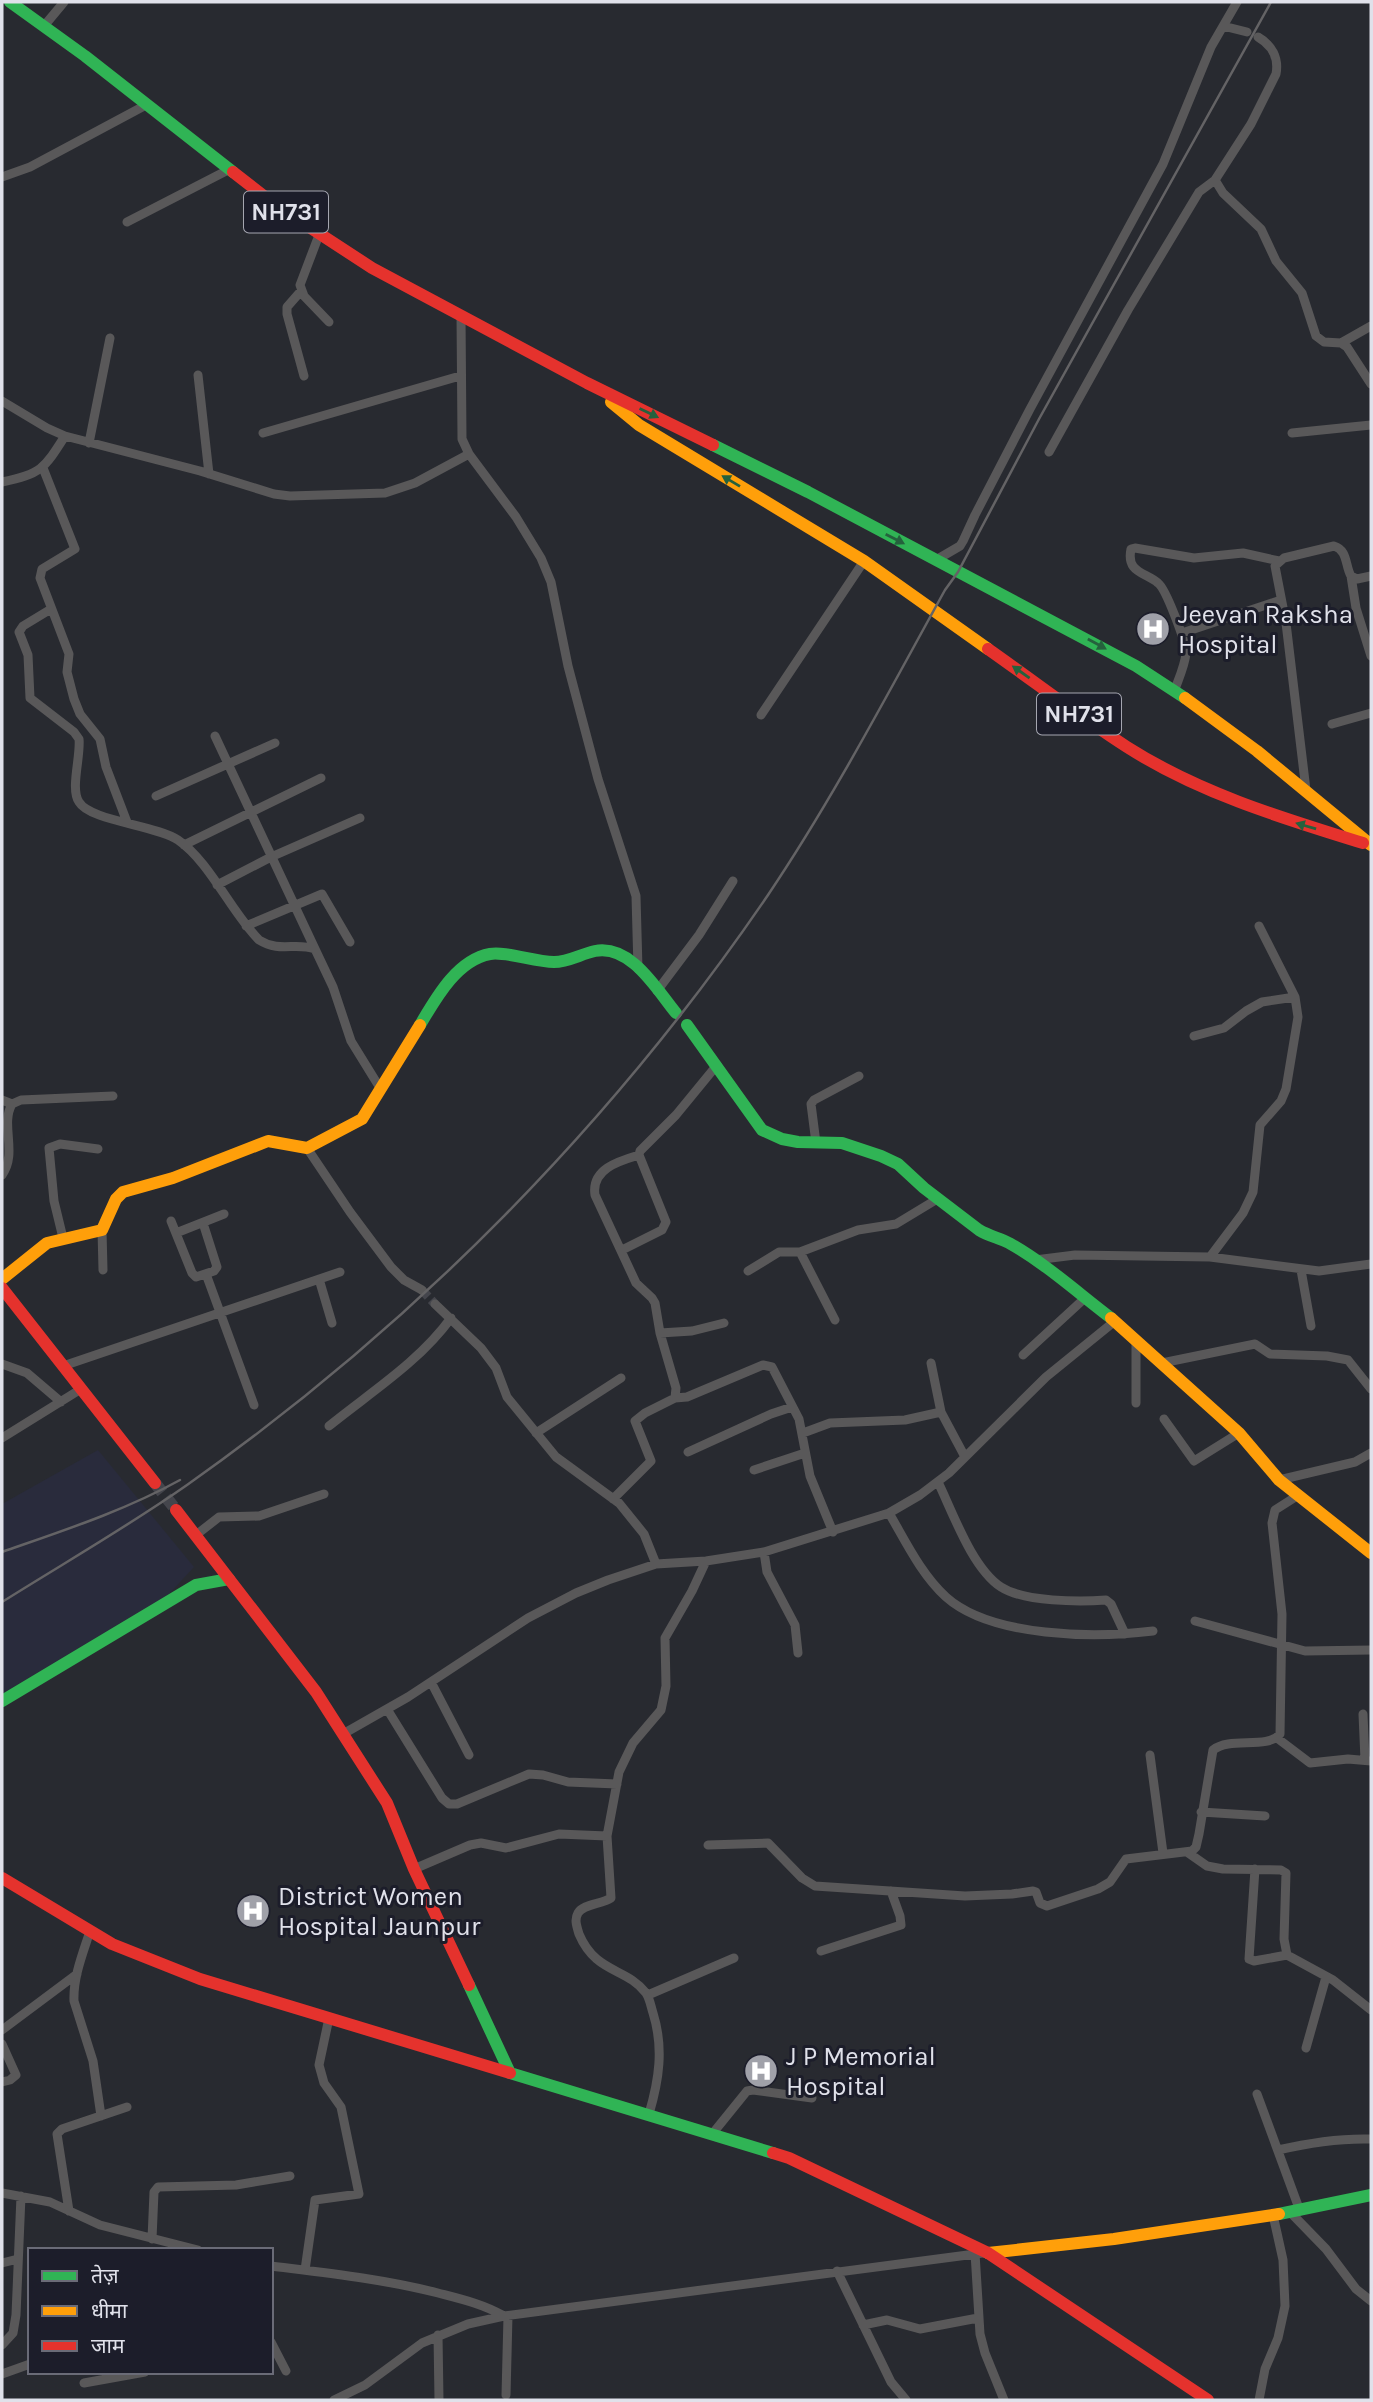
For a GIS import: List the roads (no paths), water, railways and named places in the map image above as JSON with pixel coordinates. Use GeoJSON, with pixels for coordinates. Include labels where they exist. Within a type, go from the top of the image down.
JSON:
{"type":"FeatureCollection","features":[{"type":"Feature","properties":{"kind":"main road","name":"NH731"},"geometry":{"type":"LineString","coordinates":[[10,2],[319,235],[372,268],[587,383],[808,492],[1055,621],[1175,689],[1244,738],[1371,845]]}},
{"type":"Feature","properties":{"kind":"main road","name":"NH731"},"geometry":{"type":"LineString","coordinates":[[587,383],[639,425],[864,561],[1128,748],[1187,780],[1278,817],[1371,845]]}},
{"type":"Feature","properties":{"kind":"main road"},"geometry":{"type":"LineString","coordinates":[[2,1279],[47,1243],[102,1230],[123,1192],[173,1178],[268,1141],[307,1148],[362,1119],[438,994],[473,960],[497,954],[558,962],[597,950],[611,949],[621,953],[638,968],[676,1013]]}},
{"type":"Feature","properties":{"kind":"main road"},"geometry":{"type":"LineString","coordinates":[[687,1025],[762,1130],[782,1139],[798,1142],[842,1143],[898,1164],[923,1188],[979,1230],[1035,1260],[1115,1321],[1238,1433],[1279,1480],[1371,1553]]}},
{"type":"Feature","properties":{"kind":"main road"},"geometry":{"type":"LineString","coordinates":[[2,1288],[155,1483]]}},
{"type":"Feature","properties":{"kind":"main road"},"geometry":{"type":"LineString","coordinates":[[176,1510],[316,1692],[387,1803],[414,1869],[510,2073]]}},
{"type":"Feature","properties":{"kind":"main road"},"geometry":{"type":"LineString","coordinates":[[2,1701],[196,1585],[229,1578]]}},
{"type":"Feature","properties":{"kind":"main road"},"geometry":{"type":"LineString","coordinates":[[2,1878],[111,1944],[200,1979],[789,2158],[982,2253],[1208,2400]]}},
{"type":"Feature","properties":{"kind":"main road"},"geometry":{"type":"LineString","coordinates":[[982,2253],[1114,2239],[1295,2212],[1371,2195]]}},
{"type":"Feature","properties":{"kind":"street"},"geometry":{"type":"LineString","coordinates":[[44,26],[64,2]]}},
{"type":"Feature","properties":{"kind":"street"},"geometry":{"type":"LineString","coordinates":[[936,560],[960,546],[963,541],[1024,421],[1163,164],[1210,47],[1237,2]]}},
{"type":"Feature","properties":{"kind":"street"},"geometry":{"type":"LineString","coordinates":[[1223,26],[1247,32]]}},
{"type":"Feature","properties":{"kind":"street"},"geometry":{"type":"LineString","coordinates":[[1049,452],[1128,310],[1199,192],[1215,180],[1251,124],[1278,65],[1267,42],[1258,37]]}},
{"type":"Feature","properties":{"kind":"street"},"geometry":{"type":"LineString","coordinates":[[2,177],[30,167],[146,105]]}},
{"type":"Feature","properties":{"kind":"street"},"geometry":{"type":"LineString","coordinates":[[127,222],[230,169]]}},
{"type":"Feature","properties":{"kind":"street"},"geometry":{"type":"LineString","coordinates":[[1215,180],[1223,193],[1261,229],[1276,261],[1302,293],[1316,336],[1324,342],[1341,343],[1371,326]]}},
{"type":"Feature","properties":{"kind":"street"},"geometry":{"type":"LineString","coordinates":[[304,376],[287,307],[301,291],[302,279],[319,235]]}},
{"type":"Feature","properties":{"kind":"street"},"geometry":{"type":"LineString","coordinates":[[301,291],[329,321]]}},
{"type":"Feature","properties":{"kind":"street"},"geometry":{"type":"LineString","coordinates":[[461,315],[461,431],[469,454],[516,517],[541,558],[551,582],[581,716],[636,897],[638,968]]}},
{"type":"Feature","properties":{"kind":"street"},"geometry":{"type":"LineString","coordinates":[[89,443],[110,338]]}},
{"type":"Feature","properties":{"kind":"street"},"geometry":{"type":"LineString","coordinates":[[1341,343],[1351,351],[1371,384]]}},
{"type":"Feature","properties":{"kind":"street"},"geometry":{"type":"LineString","coordinates":[[198,376],[209,474]]}},
{"type":"Feature","properties":{"kind":"street"},"geometry":{"type":"LineString","coordinates":[[263,433],[460,376]]}},
{"type":"Feature","properties":{"kind":"street"},"geometry":{"type":"LineString","coordinates":[[2,401],[65,436],[209,474],[274,495],[385,493],[415,483],[469,454]]}},
{"type":"Feature","properties":{"kind":"street"},"geometry":{"type":"LineString","coordinates":[[1292,433],[1371,425]]}},
{"type":"Feature","properties":{"kind":"street"},"geometry":{"type":"LineString","coordinates":[[2,482],[32,474],[43,468],[65,436]]}},
{"type":"Feature","properties":{"kind":"street"},"geometry":{"type":"LineString","coordinates":[[43,468],[75,549],[39,572],[68,651],[67,672],[77,707],[102,743],[106,767],[127,822]]}},
{"type":"Feature","properties":{"kind":"street"},"geometry":{"type":"LineString","coordinates":[[1306,791],[1275,566],[1279,561],[1334,546],[1344,552],[1352,576],[1356,608],[1371,656]]}},
{"type":"Feature","properties":{"kind":"street"},"geometry":{"type":"LineString","coordinates":[[1175,689],[1186,656],[1182,633],[1161,584],[1135,569],[1131,549],[1194,558],[1243,553],[1279,561]]}},
{"type":"Feature","properties":{"kind":"street"},"geometry":{"type":"LineString","coordinates":[[761,715],[864,561]]}},
{"type":"Feature","properties":{"kind":"street"},"geometry":{"type":"LineString","coordinates":[[1352,576],[1357,579],[1371,576]]}},
{"type":"Feature","properties":{"kind":"street"},"geometry":{"type":"LineString","coordinates":[[1182,633],[1281,600]]}},
{"type":"Feature","properties":{"kind":"street"},"geometry":{"type":"LineString","coordinates":[[51,609],[20,629],[28,655],[29,696],[79,739],[77,800],[93,813],[160,831],[184,845],[199,860],[246,926],[268,946],[315,949]]}},
{"type":"Feature","properties":{"kind":"street"},"geometry":{"type":"LineString","coordinates":[[1332,724],[1371,713]]}},
{"type":"Feature","properties":{"kind":"street"},"geometry":{"type":"LineString","coordinates":[[74,732],[97,734]]}},
{"type":"Feature","properties":{"kind":"street"},"geometry":{"type":"LineString","coordinates":[[215,736],[327,973],[351,1041],[380,1088]]}},
{"type":"Feature","properties":{"kind":"street"},"geometry":{"type":"LineString","coordinates":[[156,796],[275,743]]}},
{"type":"Feature","properties":{"kind":"street"},"geometry":{"type":"LineString","coordinates":[[184,845],[321,778]]}},
{"type":"Feature","properties":{"kind":"street"},"geometry":{"type":"LineString","coordinates":[[217,886],[271,857],[360,818]]}},
{"type":"Feature","properties":{"kind":"street"},"geometry":{"type":"LineString","coordinates":[[657,991],[699,935],[733,881]]}},
{"type":"Feature","properties":{"kind":"street"},"geometry":{"type":"LineString","coordinates":[[246,926],[322,894],[350,942]]}},
{"type":"Feature","properties":{"kind":"street"},"geometry":{"type":"LineString","coordinates":[[1210,1257],[1244,1213],[1253,1192],[1260,1125],[1281,1101],[1286,1089],[1298,1017],[1295,997],[1259,926]]}},
{"type":"Feature","properties":{"kind":"street"},"geometry":{"type":"LineString","coordinates":[[1194,1036],[1224,1028],[1262,1002],[1295,997]]}},
{"type":"Feature","properties":{"kind":"street"},"geometry":{"type":"LineString","coordinates":[[675,1398],[676,1388],[652,1298],[636,1283],[594,1195],[594,1187],[610,1165],[639,1155],[643,1147],[676,1115],[717,1065]]}},
{"type":"Feature","properties":{"kind":"street"},"geometry":{"type":"LineString","coordinates":[[816,1143],[811,1104],[859,1076]]}},
{"type":"Feature","properties":{"kind":"street"},"geometry":{"type":"LineString","coordinates":[[2,1175],[9,1157],[7,1114],[12,1104],[21,1100],[113,1096]]}},
{"type":"Feature","properties":{"kind":"street"},"geometry":{"type":"LineString","coordinates":[[2,1100],[12,1104]]}},
{"type":"Feature","properties":{"kind":"street"},"geometry":{"type":"LineString","coordinates":[[63,1238],[52,1188],[49,1148],[60,1144],[98,1149]]}},
{"type":"Feature","properties":{"kind":"street"},"geometry":{"type":"LineString","coordinates":[[307,1148],[391,1267],[404,1280],[422,1290]]}},
{"type":"Feature","properties":{"kind":"street"},"geometry":{"type":"LineString","coordinates":[[622,1250],[662,1230],[667,1222],[639,1155]]}},
{"type":"Feature","properties":{"kind":"street"},"geometry":{"type":"LineString","coordinates":[[748,1271],[779,1252],[800,1252],[858,1230],[897,1224],[939,1198]]}},
{"type":"Feature","properties":{"kind":"street"},"geometry":{"type":"LineString","coordinates":[[176,1233],[223,1214]]}},
{"type":"Feature","properties":{"kind":"street"},"geometry":{"type":"LineString","coordinates":[[171,1221],[193,1275],[198,1277],[218,1267],[203,1223]]}},
{"type":"Feature","properties":{"kind":"street"},"geometry":{"type":"LineString","coordinates":[[102,1230],[103,1270]]}},
{"type":"Feature","properties":{"kind":"street"},"geometry":{"type":"LineString","coordinates":[[800,1252],[835,1320]]}},
{"type":"Feature","properties":{"kind":"street"},"geometry":{"type":"LineString","coordinates":[[1035,1260],[1075,1255],[1210,1257],[1319,1271],[1371,1264]]}},
{"type":"Feature","properties":{"kind":"street"},"geometry":{"type":"LineString","coordinates":[[1301,1270],[1311,1326]]}},
{"type":"Feature","properties":{"kind":"street"},"geometry":{"type":"LineString","coordinates":[[63,1366],[340,1272]]}},
{"type":"Feature","properties":{"kind":"street"},"geometry":{"type":"LineString","coordinates":[[206,1274],[254,1405]]}},
{"type":"Feature","properties":{"kind":"street"},"geometry":{"type":"LineString","coordinates":[[319,1279],[332,1323]]}},
{"type":"Feature","properties":{"kind":"street"},"geometry":{"type":"LineString","coordinates":[[1023,1355],[1086,1298]]}},
{"type":"Feature","properties":{"kind":"street"},"geometry":{"type":"LineString","coordinates":[[435,1304],[481,1348],[496,1368],[507,1397],[564,1465],[612,1499],[644,1534],[656,1564]]}},
{"type":"Feature","properties":{"kind":"street"},"geometry":{"type":"LineString","coordinates":[[329,1426],[418,1355],[437,1337],[451,1318]]}},
{"type":"Feature","properties":{"kind":"street"},"geometry":{"type":"LineString","coordinates":[[343,1734],[431,1682],[542,1610],[608,1580],[656,1564],[706,1561],[765,1552],[889,1513],[937,1482],[1046,1377],[1115,1321]]}},
{"type":"Feature","properties":{"kind":"street"},"geometry":{"type":"LineString","coordinates":[[660,1333],[692,1331],[723,1323]]}},
{"type":"Feature","properties":{"kind":"street"},"geometry":{"type":"LineString","coordinates":[[1136,1339],[1136,1403]]}},
{"type":"Feature","properties":{"kind":"street"},"geometry":{"type":"LineString","coordinates":[[1162,1363],[1255,1344],[1270,1354],[1327,1356],[1348,1360],[1371,1389]]}},
{"type":"Feature","properties":{"kind":"street"},"geometry":{"type":"LineString","coordinates":[[931,1363],[937,1401],[965,1457]]}},
{"type":"Feature","properties":{"kind":"street"},"geometry":{"type":"LineString","coordinates":[[2,1364],[27,1373],[61,1402]]}},
{"type":"Feature","properties":{"kind":"street"},"geometry":{"type":"LineString","coordinates":[[612,1499],[651,1461],[635,1421],[675,1398],[687,1397],[767,1364],[772,1367],[803,1433],[810,1476],[833,1532]]}},
{"type":"Feature","properties":{"kind":"street"},"geometry":{"type":"LineString","coordinates":[[536,1433],[621,1378]]}},
{"type":"Feature","properties":{"kind":"street"},"geometry":{"type":"LineString","coordinates":[[2,1438],[81,1389]]}},
{"type":"Feature","properties":{"kind":"street"},"geometry":{"type":"LineString","coordinates":[[688,1452],[792,1407]]}},
{"type":"Feature","properties":{"kind":"street"},"geometry":{"type":"LineString","coordinates":[[803,1433],[830,1423],[905,1420],[941,1412]]}},
{"type":"Feature","properties":{"kind":"street"},"geometry":{"type":"LineString","coordinates":[[1164,1419],[1194,1461],[1238,1433]]}},
{"type":"Feature","properties":{"kind":"street"},"geometry":{"type":"LineString","coordinates":[[754,1471],[805,1453]]}},
{"type":"Feature","properties":{"kind":"street"},"geometry":{"type":"LineString","coordinates":[[1279,1480],[1354,1462],[1371,1453]]}},
{"type":"Feature","properties":{"kind":"street"},"geometry":{"type":"LineString","coordinates":[[937,1482],[973,1553],[995,1582],[1004,1589],[1045,1599],[1080,1602],[1107,1600],[1125,1634]]}},
{"type":"Feature","properties":{"kind":"street"},"geometry":{"type":"LineString","coordinates":[[196,1535],[219,1517],[259,1516],[324,1494]]}},
{"type":"Feature","properties":{"kind":"street"},"geometry":{"type":"LineString","coordinates":[[1277,1738],[1280,1734],[1283,1645],[1272,1523],[1275,1510],[1297,1496]]}},
{"type":"Feature","properties":{"kind":"street"},"geometry":{"type":"LineString","coordinates":[[889,1513],[916,1560],[937,1587],[961,1607],[980,1617],[1011,1627],[1046,1632],[1125,1634],[1153,1631]]}},
{"type":"Feature","properties":{"kind":"street"},"geometry":{"type":"LineString","coordinates":[[765,1552],[767,1572],[795,1625],[798,1653]]}},
{"type":"Feature","properties":{"kind":"street"},"geometry":{"type":"LineString","coordinates":[[649,2114],[660,2064],[657,2025],[648,1995],[639,1986],[593,1957],[585,1947],[576,1926],[576,1916],[580,1909],[611,1898],[607,1836],[617,1784],[627,1753],[661,1710],[666,1686],[665,1638],[706,1561]]}},
{"type":"Feature","properties":{"kind":"street"},"geometry":{"type":"LineString","coordinates":[[1195,1621],[1305,1651],[1371,1650]]}},
{"type":"Feature","properties":{"kind":"street"},"geometry":{"type":"LineString","coordinates":[[431,1682],[469,1755]]}},
{"type":"Feature","properties":{"kind":"street"},"geometry":{"type":"LineString","coordinates":[[387,1709],[442,1798],[449,1804],[457,1804],[529,1774],[576,1783],[617,1784]]}},
{"type":"Feature","properties":{"kind":"street"},"geometry":{"type":"LineString","coordinates":[[708,1845],[770,1846],[810,1885],[977,1896],[1036,1892],[1040,1903],[1047,1906],[1098,1889],[1110,1882],[1126,1859],[1187,1852],[1196,1847],[1213,1750],[1221,1745],[1277,1738],[1310,1763],[1368,1760],[1363,1714]]}},
{"type":"Feature","properties":{"kind":"street"},"geometry":{"type":"LineString","coordinates":[[1150,1755],[1163,1853]]}},
{"type":"Feature","properties":{"kind":"street"},"geometry":{"type":"LineString","coordinates":[[1201,1812],[1265,1816]]}},
{"type":"Feature","properties":{"kind":"street"},"geometry":{"type":"LineString","coordinates":[[414,1869],[470,1845],[481,1843],[506,1848],[559,1834],[607,1836]]}},
{"type":"Feature","properties":{"kind":"street"},"geometry":{"type":"LineString","coordinates":[[1187,1852],[1207,1866],[1223,1869],[1281,1870],[1286,1873],[1284,1939],[1287,1955]]}},
{"type":"Feature","properties":{"kind":"street"},"geometry":{"type":"LineString","coordinates":[[1255,1870],[1249,1959],[1254,1961],[1287,1955],[1326,1977],[1371,2010]]}},
{"type":"Feature","properties":{"kind":"street"},"geometry":{"type":"LineString","coordinates":[[821,1951],[901,1925],[891,1891]]}},
{"type":"Feature","properties":{"kind":"street"},"geometry":{"type":"LineString","coordinates":[[90,1931],[77,1974],[74,2001],[93,2060],[101,2116]]}},
{"type":"Feature","properties":{"kind":"street"},"geometry":{"type":"LineString","coordinates":[[648,1995],[734,1958]]}},
{"type":"Feature","properties":{"kind":"street"},"geometry":{"type":"LineString","coordinates":[[2,2030],[77,1974]]}},
{"type":"Feature","properties":{"kind":"street"},"geometry":{"type":"LineString","coordinates":[[1306,2048],[1326,1977]]}},
{"type":"Feature","properties":{"kind":"street"},"geometry":{"type":"LineString","coordinates":[[305,2270],[315,2200],[359,2194],[341,2107],[324,2083],[319,2065],[328,2018]]}},
{"type":"Feature","properties":{"kind":"street"},"geometry":{"type":"LineString","coordinates":[[2,2044],[16,2075],[2,2082]]}},
{"type":"Feature","properties":{"kind":"street"},"geometry":{"type":"LineString","coordinates":[[713,2133],[747,2091],[812,2098]]}},
{"type":"Feature","properties":{"kind":"street"},"geometry":{"type":"LineString","coordinates":[[1257,2094],[1278,2150],[1295,2212],[1356,2289],[1371,2301]]}},
{"type":"Feature","properties":{"kind":"street"},"geometry":{"type":"LineString","coordinates":[[69,2211],[57,2134],[62,2129],[127,2107]]}},
{"type":"Feature","properties":{"kind":"street"},"geometry":{"type":"LineString","coordinates":[[1278,2150],[1352,2138],[1371,2139]]}},
{"type":"Feature","properties":{"kind":"street"},"geometry":{"type":"LineString","coordinates":[[152,2239],[154,2192],[158,2187],[236,2185],[290,2176]]}},
{"type":"Feature","properties":{"kind":"street"},"geometry":{"type":"LineString","coordinates":[[2,2193],[50,2203],[100,2225],[187,2248]]}},
{"type":"Feature","properties":{"kind":"street"},"geometry":{"type":"LineString","coordinates":[[2,2345],[13,2333],[16,2315],[22,2196]]}},
{"type":"Feature","properties":{"kind":"street"},"geometry":{"type":"LineString","coordinates":[[1259,2400],[1265,2369],[1278,2338],[1285,2306],[1283,2260],[1273,2215]]}},
{"type":"Feature","properties":{"kind":"street"},"geometry":{"type":"LineString","coordinates":[[334,2400],[365,2385],[422,2343],[468,2324],[506,2316],[982,2253],[978,2318],[985,2353],[1004,2400]]}},
{"type":"Feature","properties":{"kind":"street"},"geometry":{"type":"LineString","coordinates":[[2,2263],[18,2259]]}},
{"type":"Feature","properties":{"kind":"street"},"geometry":{"type":"LineString","coordinates":[[273,2266],[371,2278],[424,2289],[479,2303],[506,2316]]}},
{"type":"Feature","properties":{"kind":"street"},"geometry":{"type":"LineString","coordinates":[[837,2271],[891,2382],[906,2400]]}},
{"type":"Feature","properties":{"kind":"street"},"geometry":{"type":"LineString","coordinates":[[506,2316],[506,2395]]}},
{"type":"Feature","properties":{"kind":"street"},"geometry":{"type":"LineString","coordinates":[[863,2325],[887,2320],[920,2329],[978,2318]]}},
{"type":"Feature","properties":{"kind":"street"},"geometry":{"type":"LineString","coordinates":[[438,2335],[439,2400]]}},
{"type":"Feature","properties":{"kind":"street"},"geometry":{"type":"LineString","coordinates":[[273,2346],[286,2371]]}},
{"type":"Feature","properties":{"kind":"street"},"geometry":{"type":"LineString","coordinates":[[2,2374],[28,2365]]}},
{"type":"Feature","properties":{"kind":"street"},"geometry":{"type":"LineString","coordinates":[[84,2384],[135,2374]]}},
{"type":"Feature","properties":{"kind":"tunnel"},"geometry":{"type":"LineString","coordinates":[[422,1290],[435,1304]]}},
{"type":"Feature","properties":{"kind":"tunnel"},"geometry":{"type":"LineString","coordinates":[[155,1483],[176,1510]]}},
{"type":"Feature","properties":{"kind":"railway"},"geometry":{"type":"LineString","coordinates":[[2,1602],[187,1485],[271,1423],[352,1358],[504,1216],[575,1140],[708,980],[768,895],[838,783],[945,590],[958,572],[1039,419],[1271,2]]}},
{"type":"Feature","properties":{"kind":"railway"},"geometry":{"type":"LineString","coordinates":[[2,1552],[115,1511],[180,1480]]}},
{"type":"Feature","properties":{"kind":"place","name":"Jeevan Raksha Hospital"},"geometry":{"type":"Point","coordinates":[1153,629]}},
{"type":"Feature","properties":{"kind":"place","name":"District Women Hospital Jaunpur"},"geometry":{"type":"Point","coordinates":[253,1911]}},
{"type":"Feature","properties":{"kind":"place","name":"J P Memorial Hospital"},"geometry":{"type":"Point","coordinates":[761,2071]}}]}
